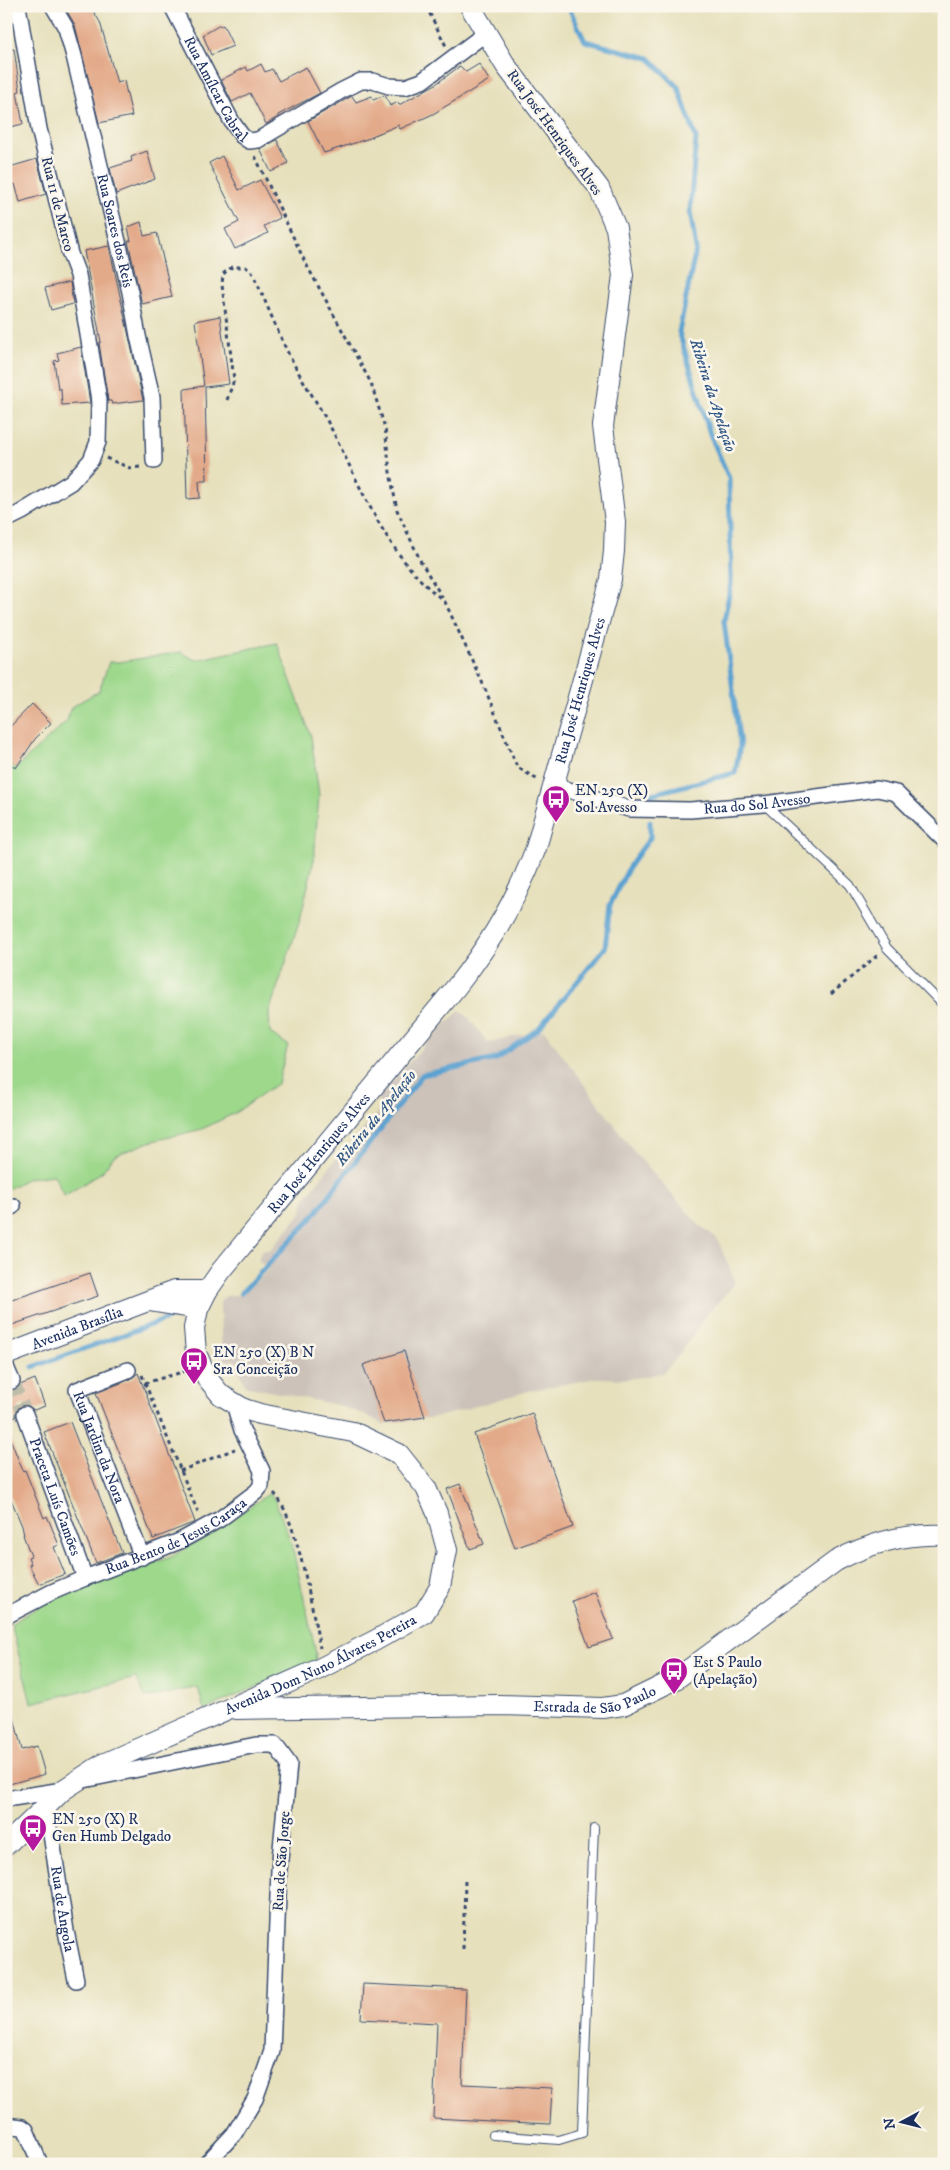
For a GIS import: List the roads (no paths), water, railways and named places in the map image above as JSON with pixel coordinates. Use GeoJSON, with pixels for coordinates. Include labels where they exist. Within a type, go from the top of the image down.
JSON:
{"type":"FeatureCollection","features":[{"type":"Feature","properties":{"kind":"main road","name":"Rua José Henriques Alves"},"geometry":{"type":"LineString","coordinates":[[203,1300],[221,1271],[420,1032],[492,938],[525,877],[536,848],[611,579],[615,522],[603,426],[624,274],[616,228],[599,188],[506,66],[470,6]]}},
{"type":"Feature","properties":{"kind":"main road","name":"Avenida Brasília"},"geometry":{"type":"LineString","coordinates":[[6,1355],[174,1291],[203,1300]]}},
{"type":"Feature","properties":{"kind":"main road","name":"Avenida Dom Nuno Álvares Pereira"},"geometry":{"type":"LineString","coordinates":[[6,1845],[70,1786],[103,1764],[324,1666],[376,1640],[424,1613],[440,1587],[447,1550],[437,1513],[426,1488],[399,1454],[353,1432],[260,1414],[234,1404],[214,1387],[201,1366],[194,1340],[203,1300]]}},
{"type":"Feature","properties":{"kind":"main road","name":"Estrada de São Paulo"},"geometry":{"type":"LineString","coordinates":[[227,1709],[498,1706],[603,1708],[623,1705],[676,1679],[836,1561],[855,1550],[878,1542],[920,1533],[944,1535]]}},
{"type":"Feature","properties":{"kind":"street","name":"Rua 11 de Marco"},"geometry":{"type":"LineString","coordinates":[[6,520],[71,482],[92,460],[98,442],[99,400],[78,275],[70,254],[39,130],[18,6]]}},
{"type":"Feature","properties":{"kind":"street","name":"Rua Soares dos Reis"},"geometry":{"type":"LineString","coordinates":[[53,6],[66,28],[74,56],[130,292],[152,397],[154,461]]}},
{"type":"Feature","properties":{"kind":"street","name":"Rua Amílcar Cabral"},"geometry":{"type":"LineString","coordinates":[[172,6],[232,122],[242,136],[249,141],[258,140],[361,81],[373,81],[389,86],[405,87],[422,81],[486,33]]}},
{"type":"Feature","properties":{"kind":"street","name":"Rua do Sol Avesso"},"geometry":{"type":"LineString","coordinates":[[553,785],[629,809],[690,810],[764,804],[877,789],[896,793],[944,840]]}},
{"type":"Feature","properties":{"kind":"street","name":"Rua Jardim da Nora"},"geometry":{"type":"LineString","coordinates":[[128,1370],[77,1390],[142,1557]]}},
{"type":"Feature","properties":{"kind":"street","name":"Rua Bento de Jesus Caraça"},"geometry":{"type":"LineString","coordinates":[[6,1616],[52,1592],[180,1541],[220,1519],[256,1492],[261,1486],[262,1478],[259,1463],[242,1430],[234,1404]]}},
{"type":"Feature","properties":{"kind":"street","name":"Praceta Luís Camões"},"geometry":{"type":"LineString","coordinates":[[25,1414],[85,1578]]}},
{"type":"Feature","properties":{"kind":"street","name":"Rua de São Jorge"},"geometry":{"type":"LineString","coordinates":[[6,1798],[70,1786],[256,1745],[275,1746],[289,1764],[279,1870],[272,2051],[255,2099],[234,2134],[206,2164]]}},
{"type":"Feature","properties":{"kind":"street","name":"Rua de Angola"},"geometry":{"type":"LineString","coordinates":[[43,1810],[51,1834],[66,1931],[76,1980]]}},
{"type":"Feature","properties":{"kind":"street"},"geometry":{"type":"LineString","coordinates":[[6,2125],[17,2126],[26,2130],[40,2164]]}},
{"type":"Feature","properties":{"kind":"lane"},"geometry":{"type":"LineString","coordinates":[[764,804],[850,884],[887,948],[944,1006]]}},
{"type":"Feature","properties":{"kind":"lane"},"geometry":{"type":"LineString","coordinates":[[493,2135],[559,2140],[582,2133],[594,1828]]}},
{"type":"Feature","properties":{"kind":"waterway","name":"Ribeira da Apelação"},"geometry":{"type":"LineString","coordinates":[[568,6],[585,41],[649,58],[678,87],[696,138],[690,211],[696,249],[679,332],[710,434],[729,478],[731,584],[724,621],[740,746],[735,773],[652,794],[652,796]]}},
{"type":"Feature","properties":{"kind":"waterway","name":"Ribeira da Apelação"},"geometry":{"type":"LineString","coordinates":[[241,1293],[311,1219],[422,1075],[496,1059],[538,1029],[605,948],[610,905],[630,865],[650,838],[650,822]]}},
{"type":"Feature","properties":{"kind":"waterway","name":"Ribeira da Apelação"},"geometry":{"type":"LineString","coordinates":[[33,1367],[170,1318]]}},
{"type":"Feature","properties":{"kind":"tunnel"},"geometry":{"type":"LineString","coordinates":[[12,1381],[25,1414]]}},
{"type":"Feature","properties":{"kind":"place","name":"EN 250 (X) Sol Avesso"},"geometry":{"type":"Point","coordinates":[556,823]}},
{"type":"Feature","properties":{"kind":"place","name":"EN 250 (X) B N Sra Conceição"},"geometry":{"type":"Point","coordinates":[194,1385]}},
{"type":"Feature","properties":{"kind":"place","name":"Est S Paulo (Apelação)"},"geometry":{"type":"Point","coordinates":[674,1695]}},
{"type":"Feature","properties":{"kind":"place","name":"EN 250 (X) R Gen Humb Delgado"},"geometry":{"type":"Point","coordinates":[33,1852]}}]}
